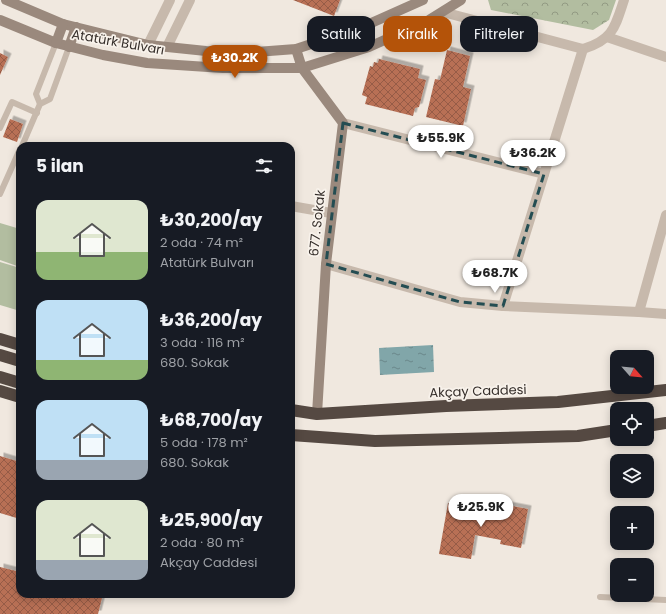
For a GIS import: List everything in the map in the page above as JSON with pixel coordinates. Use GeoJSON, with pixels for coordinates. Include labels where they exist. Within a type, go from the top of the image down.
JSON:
{"type":"FeatureCollection","features":[{"type":"Feature","properties":{"kind":"highway"},"geometry":{"type":"LineString","coordinates":[[0,339],[16,344]]}},
{"type":"Feature","properties":{"kind":"highway"},"geometry":{"type":"LineString","coordinates":[[0,355],[16,360]]}},
{"type":"Feature","properties":{"kind":"highway"},"geometry":{"type":"LineString","coordinates":[[0,377],[16,382]]}},
{"type":"Feature","properties":{"kind":"highway","name":"Akçay Caddesi"},"geometry":{"type":"LineString","coordinates":[[295,411],[317,414],[446,406],[558,402],[666,390]]}},
{"type":"Feature","properties":{"kind":"highway"},"geometry":{"type":"LineString","coordinates":[[0,391],[16,396]]}},
{"type":"Feature","properties":{"kind":"highway"},"geometry":{"type":"LineString","coordinates":[[654,425],[666,423]]}},
{"type":"Feature","properties":{"kind":"highway"},"geometry":{"type":"LineString","coordinates":[[295,435],[375,441],[578,436],[610,431]]}},
{"type":"Feature","properties":{"kind":"street","name":"Atatürk Bulvarı"},"geometry":{"type":"LineString","coordinates":[[6,0],[63,24],[148,45],[206,50],[256,52],[296,49],[360,28],[422,0]]}},
{"type":"Feature","properties":{"kind":"street"},"geometry":{"type":"LineString","coordinates":[[148,45],[170,0]]}},
{"type":"Feature","properties":{"kind":"street"},"geometry":{"type":"LineString","coordinates":[[167,47],[190,0]]}},
{"type":"Feature","properties":{"kind":"street","name":"Atatürk Bulvarı"},"geometry":{"type":"LineString","coordinates":[[0,20],[69,47],[102,55],[147,63],[223,68],[302,68],[369,47],[443,12],[461,0]]}},
{"type":"Feature","properties":{"kind":"street"},"geometry":{"type":"LineString","coordinates":[[443,12],[583,49],[596,46],[607,37],[615,26],[624,0]]}},
{"type":"Feature","properties":{"kind":"street"},"geometry":{"type":"LineString","coordinates":[[56,43],[63,24]]}},
{"type":"Feature","properties":{"kind":"street"},"geometry":{"type":"LineString","coordinates":[[69,47],[76,27]]}},
{"type":"Feature","properties":{"kind":"street"},"geometry":{"type":"LineString","coordinates":[[607,37],[666,57]]}},
{"type":"Feature","properties":{"kind":"street"},"geometry":{"type":"LineString","coordinates":[[296,49],[302,68],[342,123],[544,174]]}},
{"type":"Feature","properties":{"kind":"street"},"geometry":{"type":"LineString","coordinates":[[504,306],[583,49]]}},
{"type":"Feature","properties":{"kind":"street","name":"677. Sokak"},"geometry":{"type":"LineString","coordinates":[[317,414],[326,264],[342,123]]}},
{"type":"Feature","properties":{"kind":"street"},"geometry":{"type":"LineString","coordinates":[[295,207],[331,213]]}},
{"type":"Feature","properties":{"kind":"street"},"geometry":{"type":"LineString","coordinates":[[639,312],[666,215]]}},
{"type":"Feature","properties":{"kind":"street"},"geometry":{"type":"LineString","coordinates":[[326,264],[460,302],[504,306],[666,314]]}},
{"type":"Feature","properties":{"kind":"lane"},"geometry":{"type":"LineString","coordinates":[[24,142],[40,104],[36,94],[56,43]]}},
{"type":"Feature","properties":{"kind":"lane"},"geometry":{"type":"LineString","coordinates":[[40,104],[50,99],[69,47]]}},
{"type":"Feature","properties":{"kind":"lane"},"geometry":{"type":"LineString","coordinates":[[0,128],[12,102],[37,113]]}},
{"type":"Feature","properties":{"kind":"lane"},"geometry":{"type":"LineString","coordinates":[[0,194],[16,159]]}},
{"type":"Feature","properties":{"kind":"lane"},"geometry":{"type":"LineString","coordinates":[[600,597],[666,600]]}},
{"type":"Feature","properties":{"kind":"highlighted area"},"geometry":{"type":"Polygon","coordinates":[[[343,123],[544,174],[503,306],[460,302],[326,264],[343,123]]]}},
{"type":"Feature","properties":{"kind":"green space"},"geometry":{"type":"Polygon","coordinates":[[[488,0],[616,0],[609,20],[593,30],[538,19],[538,16],[522,16],[491,10],[488,0]]]}},
{"type":"Feature","properties":{"kind":"green space"},"geometry":{"type":"Polygon","coordinates":[[[0,223],[16,228],[16,266],[0,260],[0,223]]]}},
{"type":"Feature","properties":{"kind":"green space"},"geometry":{"type":"Polygon","coordinates":[[[0,262],[16,267],[16,310],[0,305],[0,262]]]}},
{"type":"Feature","properties":{"kind":"water"},"geometry":{"type":"Polygon","coordinates":[[[433,345],[434,372],[380,375],[379,348],[433,345]]]}},
{"type":"Feature","properties":{"kind":"building"},"geometry":{"type":"Polygon","coordinates":[[[293,0],[340,0],[334,16],[293,0]]]}},
{"type":"Feature","properties":{"kind":"building"},"geometry":{"type":"Polygon","coordinates":[[[452,51],[470,56],[463,87],[471,89],[463,126],[426,117],[435,79],[440,80],[447,52],[452,51]]]}},
{"type":"Feature","properties":{"kind":"building"},"geometry":{"type":"Polygon","coordinates":[[[0,53],[8,57],[0,75],[0,53]]]}},
{"type":"Feature","properties":{"kind":"building"},"geometry":{"type":"Polygon","coordinates":[[[379,59],[420,69],[418,78],[426,80],[419,107],[415,108],[413,116],[365,104],[367,97],[362,95],[370,66],[373,67],[374,62],[378,63],[379,59]]]}},
{"type":"Feature","properties":{"kind":"building"},"geometry":{"type":"Polygon","coordinates":[[[10,119],[23,124],[17,142],[3,137],[10,119]]]}},
{"type":"Feature","properties":{"kind":"building"},"geometry":{"type":"Polygon","coordinates":[[[0,456],[16,461],[16,518],[0,513],[0,456]]]}},
{"type":"Feature","properties":{"kind":"building"},"geometry":{"type":"Polygon","coordinates":[[[448,503],[505,513],[507,505],[528,509],[521,548],[500,544],[501,540],[475,535],[471,559],[439,554],[448,503]]]}},
{"type":"Feature","properties":{"kind":"building"},"geometry":{"type":"Polygon","coordinates":[[[0,567],[16,571],[16,598],[102,598],[98,614],[0,614],[0,567]]]}}]}
